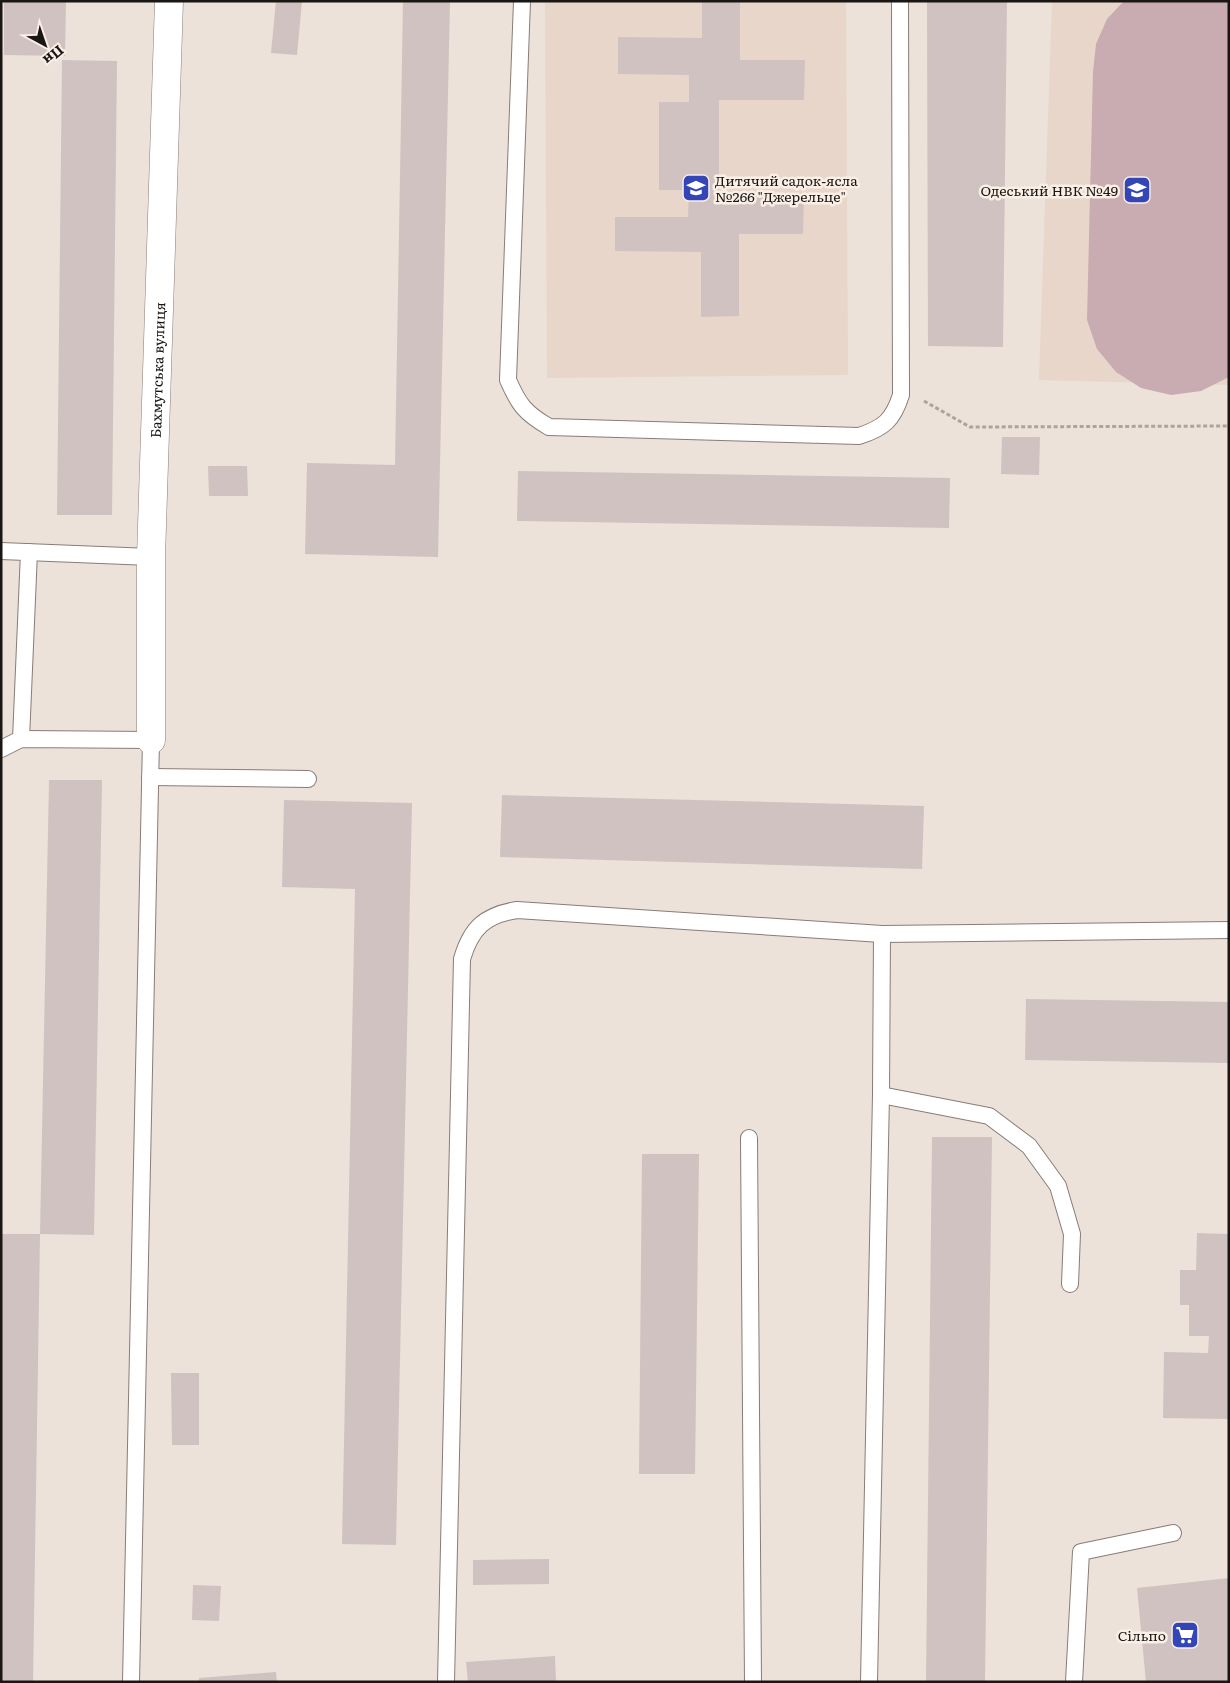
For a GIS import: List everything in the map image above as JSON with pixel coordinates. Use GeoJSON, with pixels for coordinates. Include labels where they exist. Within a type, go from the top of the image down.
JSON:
{"type":"FeatureCollection","features":[{"type":"Feature","properties":{"kind":"street","name":"Бахмутська вулиця"},"geometry":{"type":"LineString","coordinates":[[151,740],[150,557],[169,1]]}},
{"type":"Feature","properties":{"kind":"lane"},"geometry":{"type":"LineString","coordinates":[[522,1],[508,380],[516,400],[530,416],[548,427],[859,436],[874,431],[887,422],[896,410],[901,395],[900,1]]}},
{"type":"Feature","properties":{"kind":"lane"},"geometry":{"type":"LineString","coordinates":[[1,551],[150,557]]}},
{"type":"Feature","properties":{"kind":"lane"},"geometry":{"type":"LineString","coordinates":[[21,738],[29,552]]}},
{"type":"Feature","properties":{"kind":"lane"},"geometry":{"type":"LineString","coordinates":[[1,749],[21,738],[151,740],[131,1682]]}},
{"type":"Feature","properties":{"kind":"lane"},"geometry":{"type":"LineString","coordinates":[[150,777],[308,779]]}},
{"type":"Feature","properties":{"kind":"lane"},"geometry":{"type":"LineString","coordinates":[[446,1682],[462,959],[466,944],[475,930],[487,919],[517,910],[882,934],[1229,930]]}},
{"type":"Feature","properties":{"kind":"lane"},"geometry":{"type":"LineString","coordinates":[[869,1682],[881,1095],[882,934]]}},
{"type":"Feature","properties":{"kind":"lane"},"geometry":{"type":"LineString","coordinates":[[881,1095],[988,1116],[1029,1146],[1058,1186],[1072,1234],[1070,1284]]}},
{"type":"Feature","properties":{"kind":"lane"},"geometry":{"type":"LineString","coordinates":[[749,1138],[753,1682]]}},
{"type":"Feature","properties":{"kind":"lane"},"geometry":{"type":"LineString","coordinates":[[1074,1682],[1081,1552],[1173,1533]]}},
{"type":"Feature","properties":{"kind":"path"},"geometry":{"type":"LineString","coordinates":[[901,395],[928,403],[970,428],[1229,426]]}},
{"type":"Feature","properties":{"kind":"shaded area","name":"Дитячий садок-ясла №266 \"Джерельце\""},"geometry":{"type":"Polygon","coordinates":[[[545,1],[846,1],[848,375],[547,378],[545,1]]]}},
{"type":"Feature","properties":{"kind":"shaded area","name":"Одеський НВК №49"},"geometry":{"type":"Polygon","coordinates":[[[1052,1],[1229,1],[1229,385],[1039,380],[1052,1]]]}},
{"type":"Feature","properties":{"kind":"shaded area","name":"Одеський НВК №49"},"geometry":{"type":"Polygon","coordinates":[[[1124,1],[1229,1],[1229,377],[1201,391],[1171,395],[1141,388],[1116,372],[1097,349],[1087,320],[1093,72],[1096,44],[1107,19],[1124,1]]]}},
{"type":"Feature","properties":{"kind":"building"},"geometry":{"type":"Polygon","coordinates":[[[4,1],[66,1],[65,56],[4,55],[4,1]]]}},
{"type":"Feature","properties":{"kind":"building"},"geometry":{"type":"Polygon","coordinates":[[[276,1],[302,1],[297,55],[271,53],[276,1]]]}},
{"type":"Feature","properties":{"kind":"building"},"geometry":{"type":"Polygon","coordinates":[[[403,1],[450,1],[438,557],[305,554],[307,463],[395,465],[403,1]]]}},
{"type":"Feature","properties":{"kind":"building"},"geometry":{"type":"Polygon","coordinates":[[[702,1],[740,1],[740,60],[805,60],[804,100],[719,100],[719,193],[804,193],[803,234],[739,234],[739,316],[701,317],[701,252],[615,251],[615,217],[688,217],[689,190],[659,190],[659,102],[689,102],[689,75],[618,74],[618,37],[702,38],[702,1]]]}},
{"type":"Feature","properties":{"kind":"building"},"geometry":{"type":"Polygon","coordinates":[[[927,1],[1007,1],[1003,347],[928,346],[927,1]]]}},
{"type":"Feature","properties":{"kind":"building"},"geometry":{"type":"Polygon","coordinates":[[[62,60],[117,61],[112,515],[57,515],[62,60]]]}},
{"type":"Feature","properties":{"kind":"building"},"geometry":{"type":"Polygon","coordinates":[[[1002,437],[1040,437],[1039,475],[1001,474],[1002,437]]]}},
{"type":"Feature","properties":{"kind":"building"},"geometry":{"type":"Polygon","coordinates":[[[208,466],[247,466],[248,496],[209,496],[208,466]]]}},
{"type":"Feature","properties":{"kind":"building"},"geometry":{"type":"Polygon","coordinates":[[[518,471],[950,478],[949,528],[517,521],[518,471]]]}},
{"type":"Feature","properties":{"kind":"building"},"geometry":{"type":"Polygon","coordinates":[[[49,780],[102,780],[94,1235],[40,1234],[49,780]]]}},
{"type":"Feature","properties":{"kind":"building"},"geometry":{"type":"Polygon","coordinates":[[[502,795],[924,806],[922,869],[500,857],[502,795]]]}},
{"type":"Feature","properties":{"kind":"building"},"geometry":{"type":"Polygon","coordinates":[[[284,800],[412,803],[396,1545],[342,1544],[355,889],[282,887],[284,800]]]}},
{"type":"Feature","properties":{"kind":"building"},"geometry":{"type":"Polygon","coordinates":[[[1026,999],[1229,1002],[1229,1063],[1025,1060],[1026,999]]]}},
{"type":"Feature","properties":{"kind":"building"},"geometry":{"type":"Polygon","coordinates":[[[932,1137],[992,1137],[985,1682],[926,1682],[932,1137]]]}},
{"type":"Feature","properties":{"kind":"building"},"geometry":{"type":"Polygon","coordinates":[[[642,1154],[699,1154],[695,1474],[639,1474],[642,1154]]]}},
{"type":"Feature","properties":{"kind":"building"},"geometry":{"type":"Polygon","coordinates":[[[1197,1233],[1229,1234],[1229,1419],[1163,1418],[1164,1352],[1208,1353],[1209,1336],[1189,1336],[1189,1305],[1180,1305],[1180,1270],[1196,1270],[1197,1233]]]}},
{"type":"Feature","properties":{"kind":"building"},"geometry":{"type":"Polygon","coordinates":[[[1,1234],[40,1234],[33,1682],[1,1682],[1,1234]]]}},
{"type":"Feature","properties":{"kind":"building"},"geometry":{"type":"Polygon","coordinates":[[[171,1373],[199,1373],[199,1445],[172,1445],[171,1373]]]}},
{"type":"Feature","properties":{"kind":"building"},"geometry":{"type":"Polygon","coordinates":[[[549,1559],[549,1584],[473,1585],[473,1560],[549,1559]]]}},
{"type":"Feature","properties":{"kind":"building","name":"Сільпо"},"geometry":{"type":"Polygon","coordinates":[[[1229,1578],[1229,1682],[1146,1682],[1137,1588],[1229,1578]]]}},
{"type":"Feature","properties":{"kind":"building"},"geometry":{"type":"Polygon","coordinates":[[[193,1585],[221,1586],[219,1621],[192,1620],[193,1585]]]}},
{"type":"Feature","properties":{"kind":"building"},"geometry":{"type":"Polygon","coordinates":[[[555,1656],[556,1682],[468,1682],[466,1662],[555,1656]]]}},
{"type":"Feature","properties":{"kind":"building"},"geometry":{"type":"Polygon","coordinates":[[[276,1672],[277,1682],[199,1682],[199,1678],[276,1672]]]}},
{"type":"Feature","properties":{"kind":"place","name":"Дитячий садок-ясла №266 \"Джерельце\""},"geometry":{"type":"Point","coordinates":[696,188]}},
{"type":"Feature","properties":{"kind":"place","name":"Одеський НВК №49"},"geometry":{"type":"Point","coordinates":[1137,190]}},
{"type":"Feature","properties":{"kind":"place","name":"Сільпо"},"geometry":{"type":"Point","coordinates":[1185,1635]}}]}
